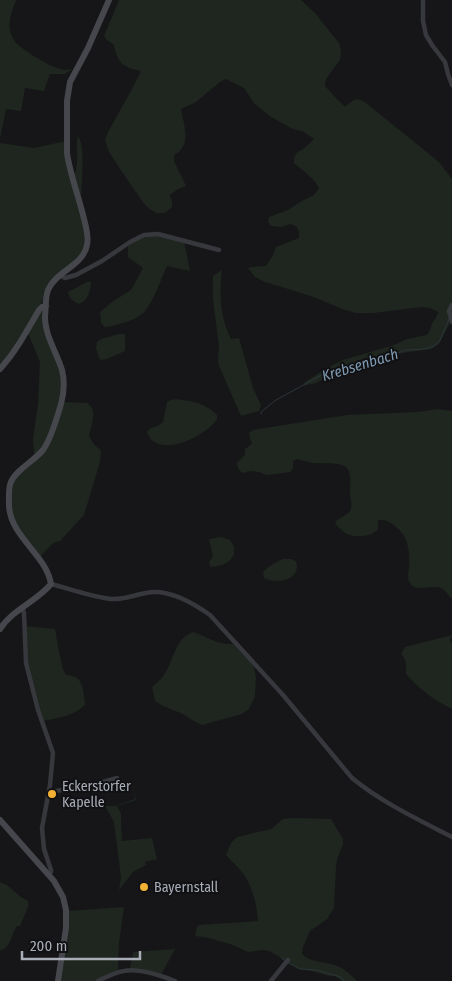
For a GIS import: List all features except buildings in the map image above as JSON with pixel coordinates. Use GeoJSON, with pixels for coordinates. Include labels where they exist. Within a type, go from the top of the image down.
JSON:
{"type":"FeatureCollection","features":[{"type":"Feature","properties":{"kind":"street"},"geometry":{"type":"LineString","coordinates":[[51,584],[50,576],[12,521],[9,506],[10,483],[42,451],[55,421],[62,397],[64,382],[62,371],[46,327],[48,292],[54,281],[84,254],[88,240],[85,222],[68,162],[67,101],[70,82],[88,48],[109,0]]}},
{"type":"Feature","properties":{"kind":"street"},"geometry":{"type":"LineString","coordinates":[[423,0],[422,14],[428,40],[445,62],[452,84]]}},
{"type":"Feature","properties":{"kind":"street"},"geometry":{"type":"LineString","coordinates":[[61,276],[69,278],[76,275],[144,235],[165,235],[219,250]]}},
{"type":"Feature","properties":{"kind":"street"},"geometry":{"type":"LineString","coordinates":[[451,318],[449,311],[452,305]]}},
{"type":"Feature","properties":{"kind":"street"},"geometry":{"type":"LineString","coordinates":[[0,369],[18,347],[39,310],[46,306]]}},
{"type":"Feature","properties":{"kind":"street"},"geometry":{"type":"LineString","coordinates":[[0,629],[10,616],[40,595],[51,584]]}},
{"type":"Feature","properties":{"kind":"street"},"geometry":{"type":"LineString","coordinates":[[51,584],[114,599],[160,592],[177,598],[210,615],[283,695],[352,778],[393,805],[452,837]]}},
{"type":"Feature","properties":{"kind":"street"},"geometry":{"type":"LineString","coordinates":[[22,607],[24,613],[26,663],[38,710],[53,753],[42,834],[51,870],[49,875]]}},
{"type":"Feature","properties":{"kind":"street"},"geometry":{"type":"LineString","coordinates":[[49,792],[89,786],[117,778]]}},
{"type":"Feature","properties":{"kind":"street"},"geometry":{"type":"LineString","coordinates":[[0,820],[49,875],[61,892],[66,910],[66,928],[58,981]]}},
{"type":"Feature","properties":{"kind":"street"},"geometry":{"type":"LineString","coordinates":[[271,981],[288,960]]}},
{"type":"Feature","properties":{"kind":"street"},"geometry":{"type":"LineString","coordinates":[[98,981],[121,971],[129,970],[155,974],[175,981]]}},
{"type":"Feature","properties":{"kind":"shaded area"},"geometry":{"type":"Polygon","coordinates":[[[0,0],[16,0],[10,17],[10,30],[17,44],[54,67],[65,70],[73,69],[64,74],[50,74],[44,91],[25,88],[21,111],[6,109],[0,139],[0,0]]]}},
{"type":"Feature","properties":{"kind":"shaded area"},"geometry":{"type":"Polygon","coordinates":[[[119,0],[301,0],[315,13],[339,43],[341,51],[340,60],[326,79],[325,86],[345,107],[357,99],[366,103],[439,162],[452,179],[452,319],[439,344],[431,349],[402,353],[359,365],[337,372],[316,383],[303,386],[305,382],[325,369],[343,360],[394,345],[407,339],[427,335],[438,312],[422,307],[373,313],[355,313],[255,277],[248,268],[266,266],[276,247],[299,238],[296,226],[290,224],[281,227],[271,226],[268,222],[269,217],[288,210],[314,195],[319,188],[294,163],[296,154],[314,139],[304,132],[291,128],[271,117],[254,103],[244,88],[226,79],[196,102],[181,109],[185,128],[185,141],[180,151],[174,155],[174,161],[186,186],[170,195],[172,207],[165,213],[157,213],[145,205],[109,152],[105,140],[141,71],[122,64],[117,57],[114,45],[104,36],[119,0]]]}},
{"type":"Feature","properties":{"kind":"shaded area"},"geometry":{"type":"Polygon","coordinates":[[[78,136],[82,148],[81,199],[74,175],[77,166],[78,136]]]}},
{"type":"Feature","properties":{"kind":"shaded area"},"geometry":{"type":"Polygon","coordinates":[[[66,141],[85,229],[84,250],[56,278],[0,367],[0,143],[34,148],[66,141]]]}},
{"type":"Feature","properties":{"kind":"shaded area"},"geometry":{"type":"Polygon","coordinates":[[[152,235],[184,241],[190,271],[167,266],[153,299],[145,311],[130,320],[105,327],[101,323],[100,312],[131,290],[143,268],[128,257],[128,245],[138,239],[152,235]]]}},
{"type":"Feature","properties":{"kind":"shaded area"},"geometry":{"type":"Polygon","coordinates":[[[222,270],[221,296],[227,331],[231,339],[239,338],[253,388],[261,405],[259,411],[241,416],[219,366],[218,359],[219,347],[213,299],[213,276],[222,270]]]}},
{"type":"Feature","properties":{"kind":"shaded area"},"geometry":{"type":"Polygon","coordinates":[[[87,282],[91,282],[89,292],[84,301],[79,304],[72,300],[68,292],[87,282]]]}},
{"type":"Feature","properties":{"kind":"shaded area"},"geometry":{"type":"Polygon","coordinates":[[[41,312],[43,312],[62,379],[60,402],[88,403],[93,411],[89,436],[101,451],[100,462],[84,515],[60,541],[53,543],[40,557],[13,519],[11,496],[14,480],[36,460],[33,439],[38,404],[40,362],[28,333],[41,312]]]}},
{"type":"Feature","properties":{"kind":"shaded area"},"geometry":{"type":"Polygon","coordinates":[[[119,334],[125,334],[125,351],[100,360],[96,348],[97,342],[119,334]]]}},
{"type":"Feature","properties":{"kind":"shaded area"},"geometry":{"type":"Polygon","coordinates":[[[176,399],[203,405],[217,415],[217,419],[211,426],[193,438],[182,443],[161,445],[152,440],[147,432],[163,422],[167,402],[176,399]]]}},
{"type":"Feature","properties":{"kind":"shaded area"},"geometry":{"type":"Polygon","coordinates":[[[437,409],[452,411],[452,599],[441,588],[419,588],[411,585],[408,578],[409,560],[406,539],[392,524],[385,520],[378,520],[378,529],[375,532],[359,536],[347,534],[335,523],[350,511],[351,506],[349,471],[344,466],[340,464],[313,463],[297,459],[293,461],[293,468],[290,472],[267,475],[251,471],[242,473],[238,468],[237,463],[245,455],[245,449],[252,444],[249,433],[253,430],[347,415],[418,412],[437,409]]]}},
{"type":"Feature","properties":{"kind":"shaded area"},"geometry":{"type":"Polygon","coordinates":[[[222,537],[230,540],[232,543],[234,547],[233,556],[219,566],[210,567],[209,562],[213,557],[209,539],[222,537]]]}},
{"type":"Feature","properties":{"kind":"shaded area"},"geometry":{"type":"Polygon","coordinates":[[[283,559],[296,561],[297,567],[292,577],[281,581],[264,578],[263,572],[272,564],[283,559]]]}},
{"type":"Feature","properties":{"kind":"shaded area"},"geometry":{"type":"Polygon","coordinates":[[[25,626],[55,629],[63,669],[66,675],[75,677],[82,685],[85,705],[76,712],[43,721],[26,661],[25,626]]]}},
{"type":"Feature","properties":{"kind":"shaded area"},"geometry":{"type":"Polygon","coordinates":[[[193,632],[217,642],[233,644],[253,665],[256,677],[255,696],[249,709],[242,714],[202,725],[155,701],[152,687],[164,675],[178,645],[187,635],[193,632]]]}},
{"type":"Feature","properties":{"kind":"shaded area"},"geometry":{"type":"Polygon","coordinates":[[[452,635],[450,640],[452,644],[452,709],[416,685],[406,674],[405,661],[401,654],[405,647],[452,635]]]}},
{"type":"Feature","properties":{"kind":"shaded area"},"geometry":{"type":"Polygon","coordinates":[[[132,779],[136,800],[117,806],[121,814],[122,841],[152,838],[157,859],[145,862],[146,865],[133,872],[119,890],[121,877],[114,822],[105,806],[115,806],[135,799],[132,779]]]}},
{"type":"Feature","properties":{"kind":"shaded area"},"geometry":{"type":"Polygon","coordinates":[[[283,819],[331,819],[343,839],[336,866],[334,908],[327,919],[310,931],[302,954],[310,959],[340,967],[357,981],[342,981],[335,976],[300,969],[269,951],[248,952],[233,945],[195,936],[199,925],[258,921],[249,883],[242,872],[226,855],[231,843],[237,837],[271,829],[283,819]]]}},
{"type":"Feature","properties":{"kind":"shaded area"},"geometry":{"type":"Polygon","coordinates":[[[0,882],[28,901],[28,907],[20,926],[17,926],[7,946],[0,951],[0,882]]]}},
{"type":"Feature","properties":{"kind":"shaded area"},"geometry":{"type":"Polygon","coordinates":[[[124,907],[119,943],[118,971],[95,981],[60,981],[67,911],[124,907]]]}},
{"type":"Feature","properties":{"kind":"shaded area"},"geometry":{"type":"Polygon","coordinates":[[[175,949],[161,975],[130,968],[133,952],[175,949]]]}},
{"type":"Feature","properties":{"kind":"waterway","name":"Krebsenbach"},"geometry":{"type":"LineString","coordinates":[[261,414],[276,400],[327,372],[330,373],[350,364],[380,358],[385,355],[406,350],[425,349],[437,344],[449,319]]}},
{"type":"Feature","properties":{"kind":"waterway"},"geometry":{"type":"LineString","coordinates":[[289,963],[300,969],[316,970],[341,977],[344,981]]}},
{"type":"Feature","properties":{"kind":"place","name":"Eckerstorfer Kapelle"},"geometry":{"type":"Point","coordinates":[52,794]}},
{"type":"Feature","properties":{"kind":"place","name":"Bayernstall"},"geometry":{"type":"Point","coordinates":[144,887]}}]}
